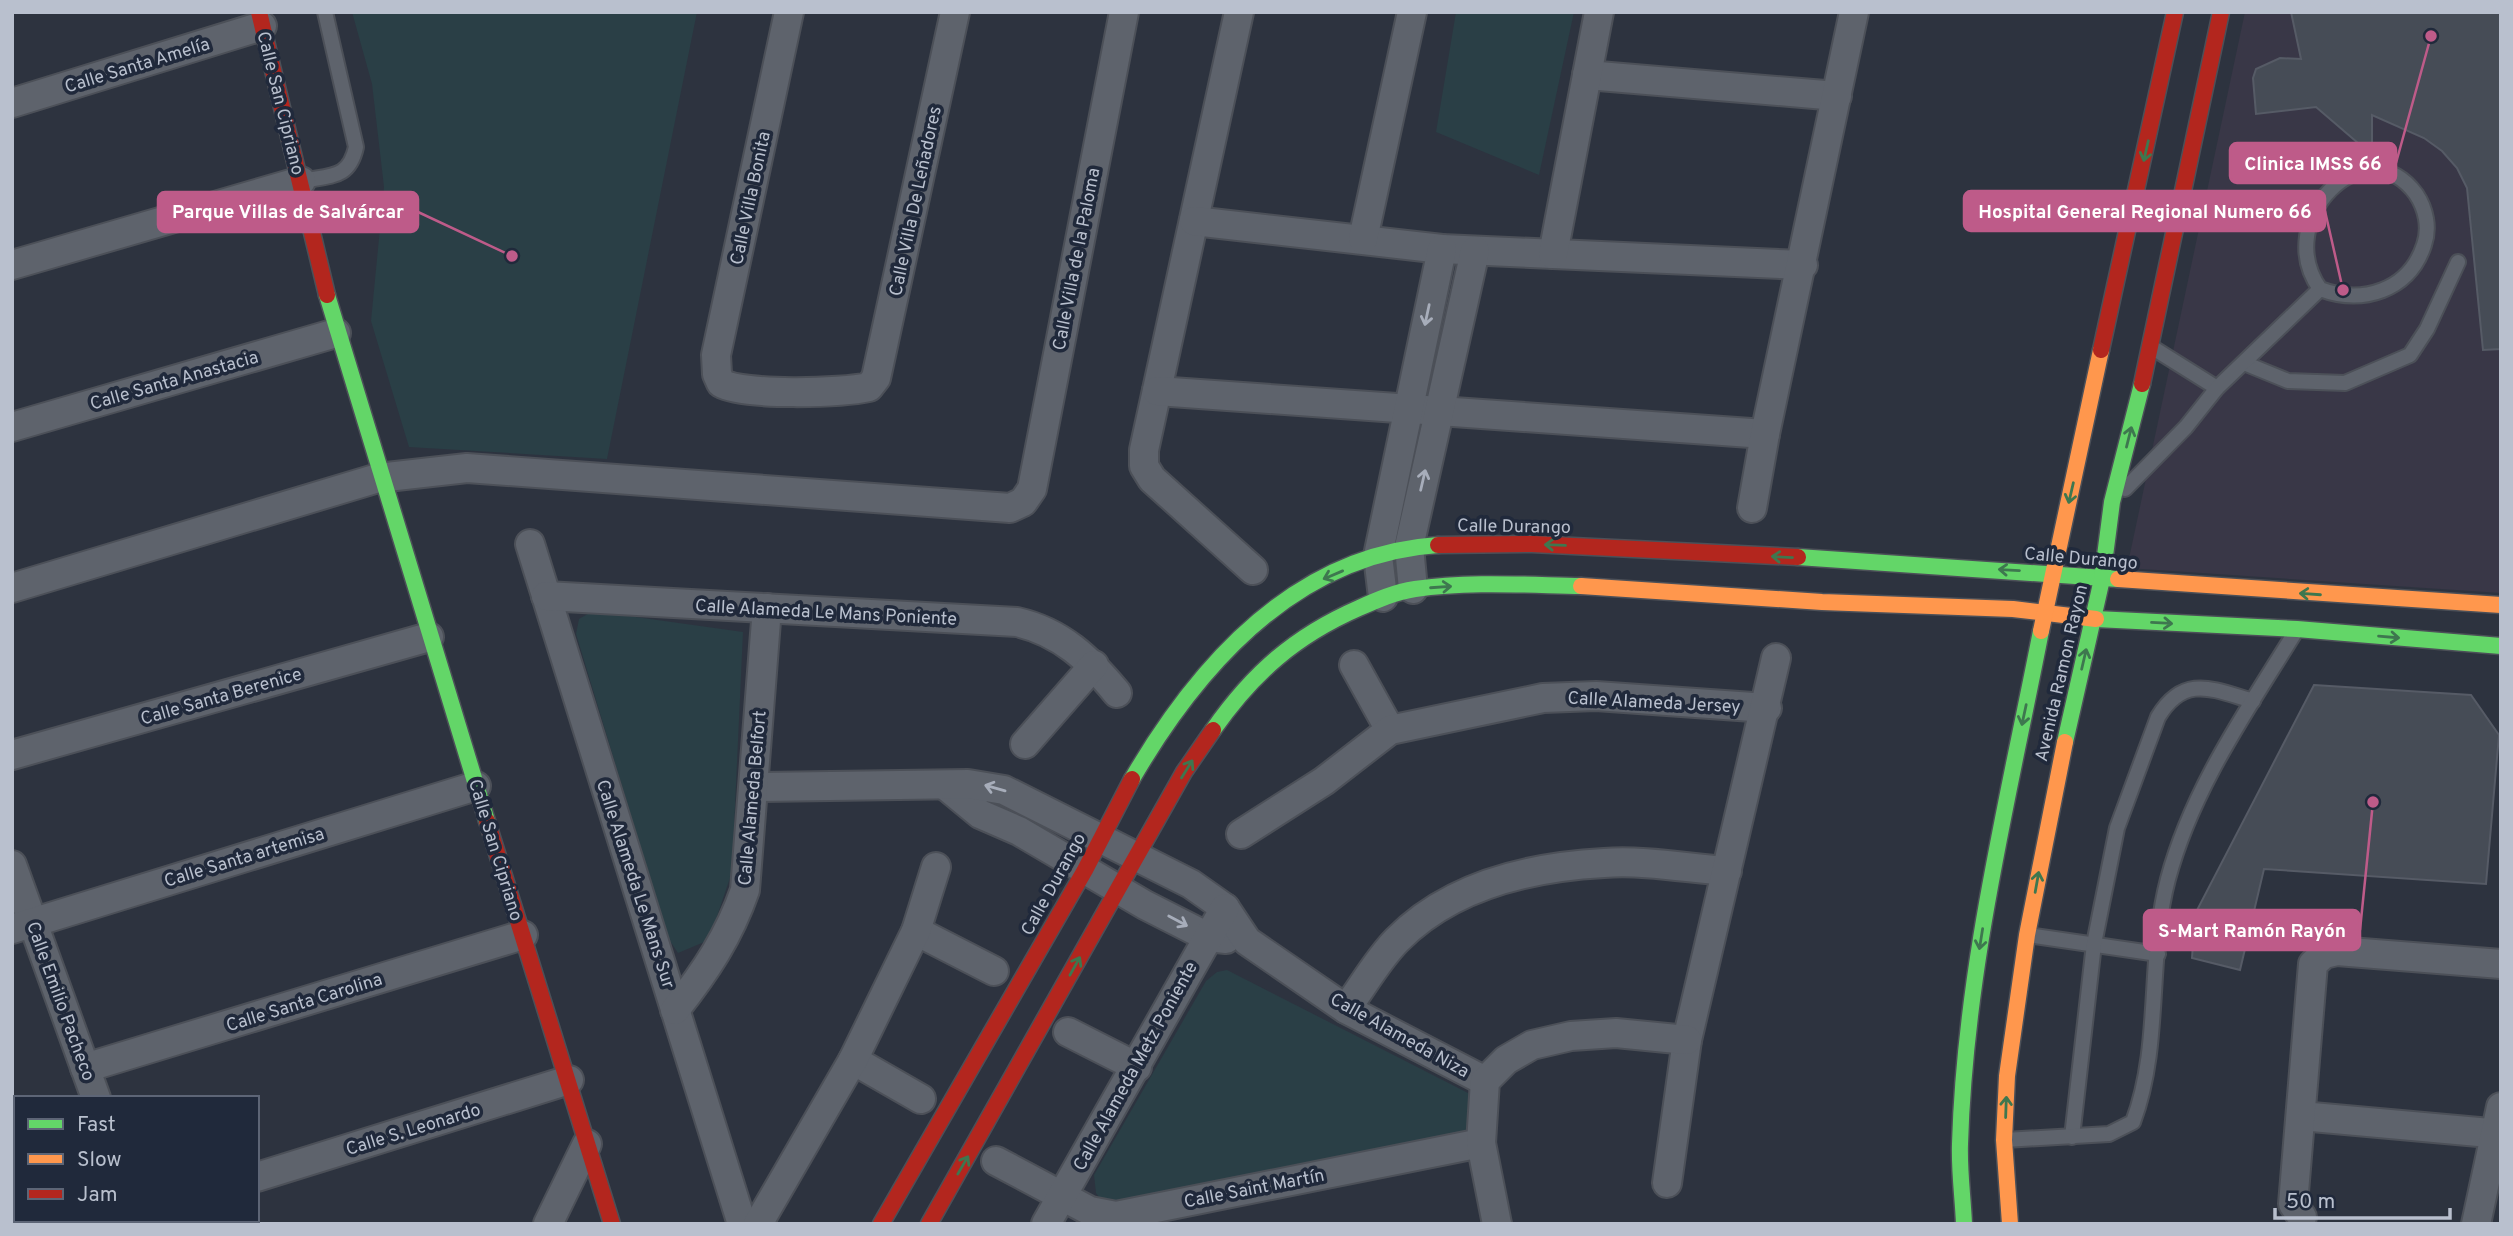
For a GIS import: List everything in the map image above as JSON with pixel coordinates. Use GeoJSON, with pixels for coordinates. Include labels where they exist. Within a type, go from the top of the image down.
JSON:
{"type":"FeatureCollection","features":[{"type":"Feature","properties":{"kind":"main road","name":"Avenida Ramon Rayon"},"geometry":{"type":"LineString","coordinates":[[1964,1224],[1960,1147],[1967,1040],[1981,935],[2053,573],[2168,106],[2175,12]]}},
{"type":"Feature","properties":{"kind":"main road","name":"Avenida Ramon Rayon"},"geometry":{"type":"LineString","coordinates":[[2010,1224],[2004,1140],[2007,1076],[2027,935],[2053,793],[2102,579],[2112,502],[2152,347],[2221,12]]}},
{"type":"Feature","properties":{"kind":"main road","name":"Calle San Cipriano"},"geometry":{"type":"LineString","coordinates":[[261,19],[335,333],[612,1224]]}},
{"type":"Feature","properties":{"kind":"main road"},"geometry":{"type":"LineString","coordinates":[[2168,106],[2201,111]]}},
{"type":"Feature","properties":{"kind":"main road","name":"Calle Durango"},"geometry":{"type":"LineString","coordinates":[[881,1224],[1175,709],[1214,659],[1257,618],[1312,583],[1378,556],[1409,547],[1472,542],[1532,544],[2053,573],[2102,579],[2501,605]]}},
{"type":"Feature","properties":{"kind":"main road"},"geometry":{"type":"LineString","coordinates":[[929,1224],[1184,772],[1232,703],[1277,656],[1327,622],[1383,597],[1413,589],[1470,585],[1585,586],[2045,613],[2094,619],[2297,629],[2501,646]]}},
{"type":"Feature","properties":{"kind":"street","name":"Calle Villa Bonita"},"geometry":{"type":"LineString","coordinates":[[789,12],[716,355],[717,373],[721,383],[741,391],[849,391],[869,387]]}},
{"type":"Feature","properties":{"kind":"street","name":"Calle Villa De Leñadores"},"geometry":{"type":"LineString","coordinates":[[869,387],[879,368],[955,12]]}},
{"type":"Feature","properties":{"kind":"street","name":"Calle Villa de la Paloma"},"geometry":{"type":"LineString","coordinates":[[378,478],[467,468],[1010,508],[1023,502],[1031,489],[1124,12]]}},
{"type":"Feature","properties":{"kind":"street"},"geometry":{"type":"LineString","coordinates":[[1239,12],[1144,450],[1144,466],[1152,479],[1253,569]]}},
{"type":"Feature","properties":{"kind":"street"},"geometry":{"type":"LineString","coordinates":[[1363,239],[1412,12]]}},
{"type":"Feature","properties":{"kind":"street"},"geometry":{"type":"LineString","coordinates":[[1553,254],[1599,12]]}},
{"type":"Feature","properties":{"kind":"street"},"geometry":{"type":"LineString","coordinates":[[1752,508],[1765,434],[1803,265],[1854,12]]}},
{"type":"Feature","properties":{"kind":"street","name":"Calle Santa Amelía"},"geometry":{"type":"LineString","coordinates":[[12,103],[261,19]]}},
{"type":"Feature","properties":{"kind":"street"},"geometry":{"type":"LineString","coordinates":[[1587,75],[1837,96]]}},
{"type":"Feature","properties":{"kind":"street"},"geometry":{"type":"LineString","coordinates":[[12,265],[301,181]]}},
{"type":"Feature","properties":{"kind":"street"},"geometry":{"type":"LineString","coordinates":[[1194,221],[1442,249],[1803,265]]}},
{"type":"Feature","properties":{"kind":"street"},"geometry":{"type":"LineString","coordinates":[[1383,597],[1378,556],[1406,410],[1442,249]]}},
{"type":"Feature","properties":{"kind":"street"},"geometry":{"type":"LineString","coordinates":[[1413,589],[1409,547],[1475,251]]}},
{"type":"Feature","properties":{"kind":"street","name":"Calle Santa Anastacia"},"geometry":{"type":"LineString","coordinates":[[12,427],[335,333]]}},
{"type":"Feature","properties":{"kind":"street"},"geometry":{"type":"LineString","coordinates":[[1157,391],[1765,434]]}},
{"type":"Feature","properties":{"kind":"street"},"geometry":{"type":"LineString","coordinates":[[12,588],[378,478]]}},
{"type":"Feature","properties":{"kind":"street","name":"Calle Alameda Le Mans Sur"},"geometry":{"type":"LineString","coordinates":[[530,544],[742,1224]]}},
{"type":"Feature","properties":{"kind":"street","name":"Calle Alameda Le Mans Poniente"},"geometry":{"type":"LineString","coordinates":[[546,596],[1017,622],[1041,628],[1060,637],[1094,665],[1117,693]]}},
{"type":"Feature","properties":{"kind":"street","name":"Calle Alameda Belfort"},"geometry":{"type":"LineString","coordinates":[[675,1010],[712,963],[733,926],[746,890],[767,608]]}},
{"type":"Feature","properties":{"kind":"street","name":"Calle Santa Berenice"},"geometry":{"type":"LineString","coordinates":[[12,755],[429,637]]}},
{"type":"Feature","properties":{"kind":"street","name":"Calle Alameda Jersey"},"geometry":{"type":"LineString","coordinates":[[1667,1182],[1687,1040],[1767,708],[1776,658]]}},
{"type":"Feature","properties":{"kind":"street"},"geometry":{"type":"LineString","coordinates":[[1025,744],[1094,665]]}},
{"type":"Feature","properties":{"kind":"street"},"geometry":{"type":"LineString","coordinates":[[1354,665],[1390,730]]}},
{"type":"Feature","properties":{"kind":"street","name":"Calle Alameda Jersey"},"geometry":{"type":"LineString","coordinates":[[1241,834],[1324,781],[1390,730],[1542,698],[1596,696],[1767,708]]}},
{"type":"Feature","properties":{"kind":"street","name":"Calle Alameda Niza"},"geometry":{"type":"LineString","coordinates":[[754,787],[984,784],[1032,802],[1191,884],[1225,908],[1247,941],[1346,1009],[1485,1082]]}},
{"type":"Feature","properties":{"kind":"street","name":"Calle Santa artemisa"},"geometry":{"type":"LineString","coordinates":[[23,926],[476,786]]}},
{"type":"Feature","properties":{"kind":"street","name":"Calle Alameda Niza"},"geometry":{"type":"LineString","coordinates":[[946,786],[980,814],[1019,831],[1084,870],[1208,937],[1247,941]]}},
{"type":"Feature","properties":{"kind":"street"},"geometry":{"type":"LineString","coordinates":[[1019,831],[1032,802]]}},
{"type":"Feature","properties":{"kind":"street"},"geometry":{"type":"LineString","coordinates":[[1346,1009],[1397,940],[1448,901],[1500,878],[1545,869],[1606,862],[1727,871]]}},
{"type":"Feature","properties":{"kind":"street","name":"Calle Emilio Pacheco"},"geometry":{"type":"LineString","coordinates":[[12,865],[23,926],[95,1096]]}},
{"type":"Feature","properties":{"kind":"street"},"geometry":{"type":"LineString","coordinates":[[758,1224],[853,1060],[916,931],[936,867]]}},
{"type":"Feature","properties":{"kind":"street","name":"Calle Alameda Metz Poniente"},"geometry":{"type":"LineString","coordinates":[[1046,1224],[1225,908]]}},
{"type":"Feature","properties":{"kind":"street"},"geometry":{"type":"LineString","coordinates":[[916,931],[994,971]]}},
{"type":"Feature","properties":{"kind":"street","name":"Calle Santa Carolina"},"geometry":{"type":"LineString","coordinates":[[85,1068],[523,935]]}},
{"type":"Feature","properties":{"kind":"street"},"geometry":{"type":"LineString","coordinates":[[2302,1217],[2293,1204],[2313,964],[2324,954],[2336,951],[2501,964]]}},
{"type":"Feature","properties":{"kind":"street"},"geometry":{"type":"LineString","coordinates":[[1068,1032],[1137,1067]]}},
{"type":"Feature","properties":{"kind":"street"},"geometry":{"type":"LineString","coordinates":[[1497,1224],[1481,1143],[1485,1082],[1506,1060],[1532,1045],[1571,1036],[1616,1033],[1687,1040]]}},
{"type":"Feature","properties":{"kind":"street"},"geometry":{"type":"LineString","coordinates":[[853,1060],[921,1099]]}},
{"type":"Feature","properties":{"kind":"street","name":"Calle S. Leonardo"},"geometry":{"type":"LineString","coordinates":[[259,1176],[569,1080]]}},
{"type":"Feature","properties":{"kind":"street"},"geometry":{"type":"LineString","coordinates":[[2301,1116],[2499,1125],[2476,1224]]}},
{"type":"Feature","properties":{"kind":"street","name":"Calle Saint Martín"},"geometry":{"type":"LineString","coordinates":[[996,1161],[1090,1211],[1116,1216],[1481,1143]]}},
{"type":"Feature","properties":{"kind":"street"},"geometry":{"type":"LineString","coordinates":[[548,1224],[587,1144]]}},
{"type":"Feature","properties":{"kind":"lane"},"geometry":{"type":"LineString","coordinates":[[301,181],[345,172],[352,164],[356,147],[325,12]]}},
{"type":"Feature","properties":{"kind":"lane"},"geometry":{"type":"LineString","coordinates":[[2366,170],[2398,177],[2412,189],[2425,214],[2425,243],[2414,266],[2396,284],[2367,296],[2340,296],[2320,289],[2311,275],[2305,244],[2308,226],[2318,207],[2336,185],[2351,174],[2366,170]]}},
{"type":"Feature","properties":{"kind":"lane"},"geometry":{"type":"LineString","coordinates":[[2244,363],[2288,381],[2345,383],[2410,355],[2427,329],[2458,262]]}},
{"type":"Feature","properties":{"kind":"lane"},"geometry":{"type":"LineString","coordinates":[[2112,502],[2186,427],[2217,388],[2320,289]]}},
{"type":"Feature","properties":{"kind":"lane"},"geometry":{"type":"LineString","coordinates":[[2152,347],[2217,388]]}},
{"type":"Feature","properties":{"kind":"lane"},"geometry":{"type":"LineString","coordinates":[[2004,1140],[2109,1135],[2133,1122],[2147,1062],[2168,881],[2190,814],[2297,629]]}},
{"type":"Feature","properties":{"kind":"lane"},"geometry":{"type":"LineString","coordinates":[[2072,1137],[2094,944],[2117,828],[2158,717],[2168,701],[2181,691],[2205,687],[2253,701]]}},
{"type":"Feature","properties":{"kind":"lane"},"geometry":{"type":"LineString","coordinates":[[2027,935],[2158,954]]}},
{"type":"Feature","properties":{"kind":"shaded area"},"geometry":{"type":"Polygon","coordinates":[[[352,12],[697,12],[607,459],[409,447],[371,321],[384,187],[372,84],[352,12]]]}},
{"type":"Feature","properties":{"kind":"shaded area"},"geometry":{"type":"Polygon","coordinates":[[[1456,12],[1574,12],[1539,175],[1436,132],[1456,12]]]}},
{"type":"Feature","properties":{"kind":"shaded area"},"geometry":{"type":"Polygon","coordinates":[[[2245,12],[2501,12],[2501,593],[2127,568],[2245,12]]]}},
{"type":"Feature","properties":{"kind":"shaded area"},"geometry":{"type":"Polygon","coordinates":[[[593,611],[743,632],[732,872],[709,940],[678,953],[668,938],[576,634],[579,619],[593,611]]]}},
{"type":"Feature","properties":{"kind":"shaded area"},"geometry":{"type":"Polygon","coordinates":[[[1227,970],[1468,1093],[1471,1115],[1466,1129],[1462,1134],[1109,1210],[1096,1193],[1094,1175],[1206,981],[1217,972],[1227,970]]]}},
{"type":"Feature","properties":{"kind":"building"},"geometry":{"type":"Polygon","coordinates":[[[2291,12],[2501,12],[2501,349],[2483,350],[2467,188],[2457,168],[2442,151],[2424,138],[2372,115],[2372,155],[2316,107],[2256,114],[2253,78],[2256,69],[2280,58],[2301,59],[2291,12]]]}},
{"type":"Feature","properties":{"kind":"building"},"geometry":{"type":"Polygon","coordinates":[[[2314,685],[2471,695],[2499,735],[2486,884],[2264,869],[2240,970],[2192,958],[2195,914],[2314,685]]]}},
{"type":"Feature","properties":{"kind":"traffic: fast"},"geometry":{"type":"LineString","coordinates":[[327,295],[487,821]]}},
{"type":"Feature","properties":{"kind":"traffic: fast"},"geometry":{"type":"LineString","coordinates":[[2065,742],[2102,579],[2112,502],[2142,384]]}},
{"type":"Feature","properties":{"kind":"traffic: fast"},"geometry":{"type":"LineString","coordinates":[[1132,779],[1188,695],[1221,657],[1257,622],[1296,593],[1340,569],[1387,553],[1438,545]]}},
{"type":"Feature","properties":{"kind":"traffic: fast"},"geometry":{"type":"LineString","coordinates":[[1798,557],[2118,579]]}},
{"type":"Feature","properties":{"kind":"traffic: fast"},"geometry":{"type":"LineString","coordinates":[[1213,730],[1244,691],[1277,658],[1315,631],[1379,599],[1408,590],[1456,585],[1581,586]]}},
{"type":"Feature","properties":{"kind":"traffic: fast"},"geometry":{"type":"LineString","coordinates":[[2096,619],[2297,629],[2501,646]]}},
{"type":"Feature","properties":{"kind":"traffic: fast"},"geometry":{"type":"LineString","coordinates":[[1964,1224],[1960,1144],[1970,1015],[1990,886],[2041,631]]}},
{"type":"Feature","properties":{"kind":"traffic: slow"},"geometry":{"type":"LineString","coordinates":[[2041,631],[2101,350]]}},
{"type":"Feature","properties":{"kind":"traffic: slow"},"geometry":{"type":"LineString","coordinates":[[2118,579],[2501,605]]}},
{"type":"Feature","properties":{"kind":"traffic: slow"},"geometry":{"type":"LineString","coordinates":[[1581,586],[1822,602],[2013,609],[2096,619]]}},
{"type":"Feature","properties":{"kind":"traffic: slow"},"geometry":{"type":"LineString","coordinates":[[2010,1224],[2004,1140],[2007,1076],[2027,935],[2065,742]]}},
{"type":"Feature","properties":{"kind":"traffic: jam"},"geometry":{"type":"LineString","coordinates":[[259,12],[327,295]]}},
{"type":"Feature","properties":{"kind":"traffic: jam"},"geometry":{"type":"LineString","coordinates":[[2101,350],[2175,12]]}},
{"type":"Feature","properties":{"kind":"traffic: jam"},"geometry":{"type":"LineString","coordinates":[[2142,384],[2221,12]]}},
{"type":"Feature","properties":{"kind":"traffic: jam"},"geometry":{"type":"LineString","coordinates":[[1438,545],[1532,544],[1798,557]]}},
{"type":"Feature","properties":{"kind":"traffic: jam"},"geometry":{"type":"LineString","coordinates":[[929,1224],[1184,772],[1213,730]]}},
{"type":"Feature","properties":{"kind":"traffic: jam"},"geometry":{"type":"LineString","coordinates":[[881,1224],[1085,870],[1132,779]]}},
{"type":"Feature","properties":{"kind":"traffic: jam"},"geometry":{"type":"LineString","coordinates":[[487,821],[612,1224]]}},
{"type":"Feature","properties":{"kind":"place","name":"Clinica IMSS 66"},"geometry":{"type":"Point","coordinates":[2431,36]}},
{"type":"Feature","properties":{"kind":"place","name":"Parque Villas de Salvárcar"},"geometry":{"type":"Point","coordinates":[512,256]}},
{"type":"Feature","properties":{"kind":"place","name":"Hospital General Regional Numero 66"},"geometry":{"type":"Point","coordinates":[2343,290]}},
{"type":"Feature","properties":{"kind":"place","name":"S-Mart Ramón Rayón"},"geometry":{"type":"Point","coordinates":[2373,802]}}]}
